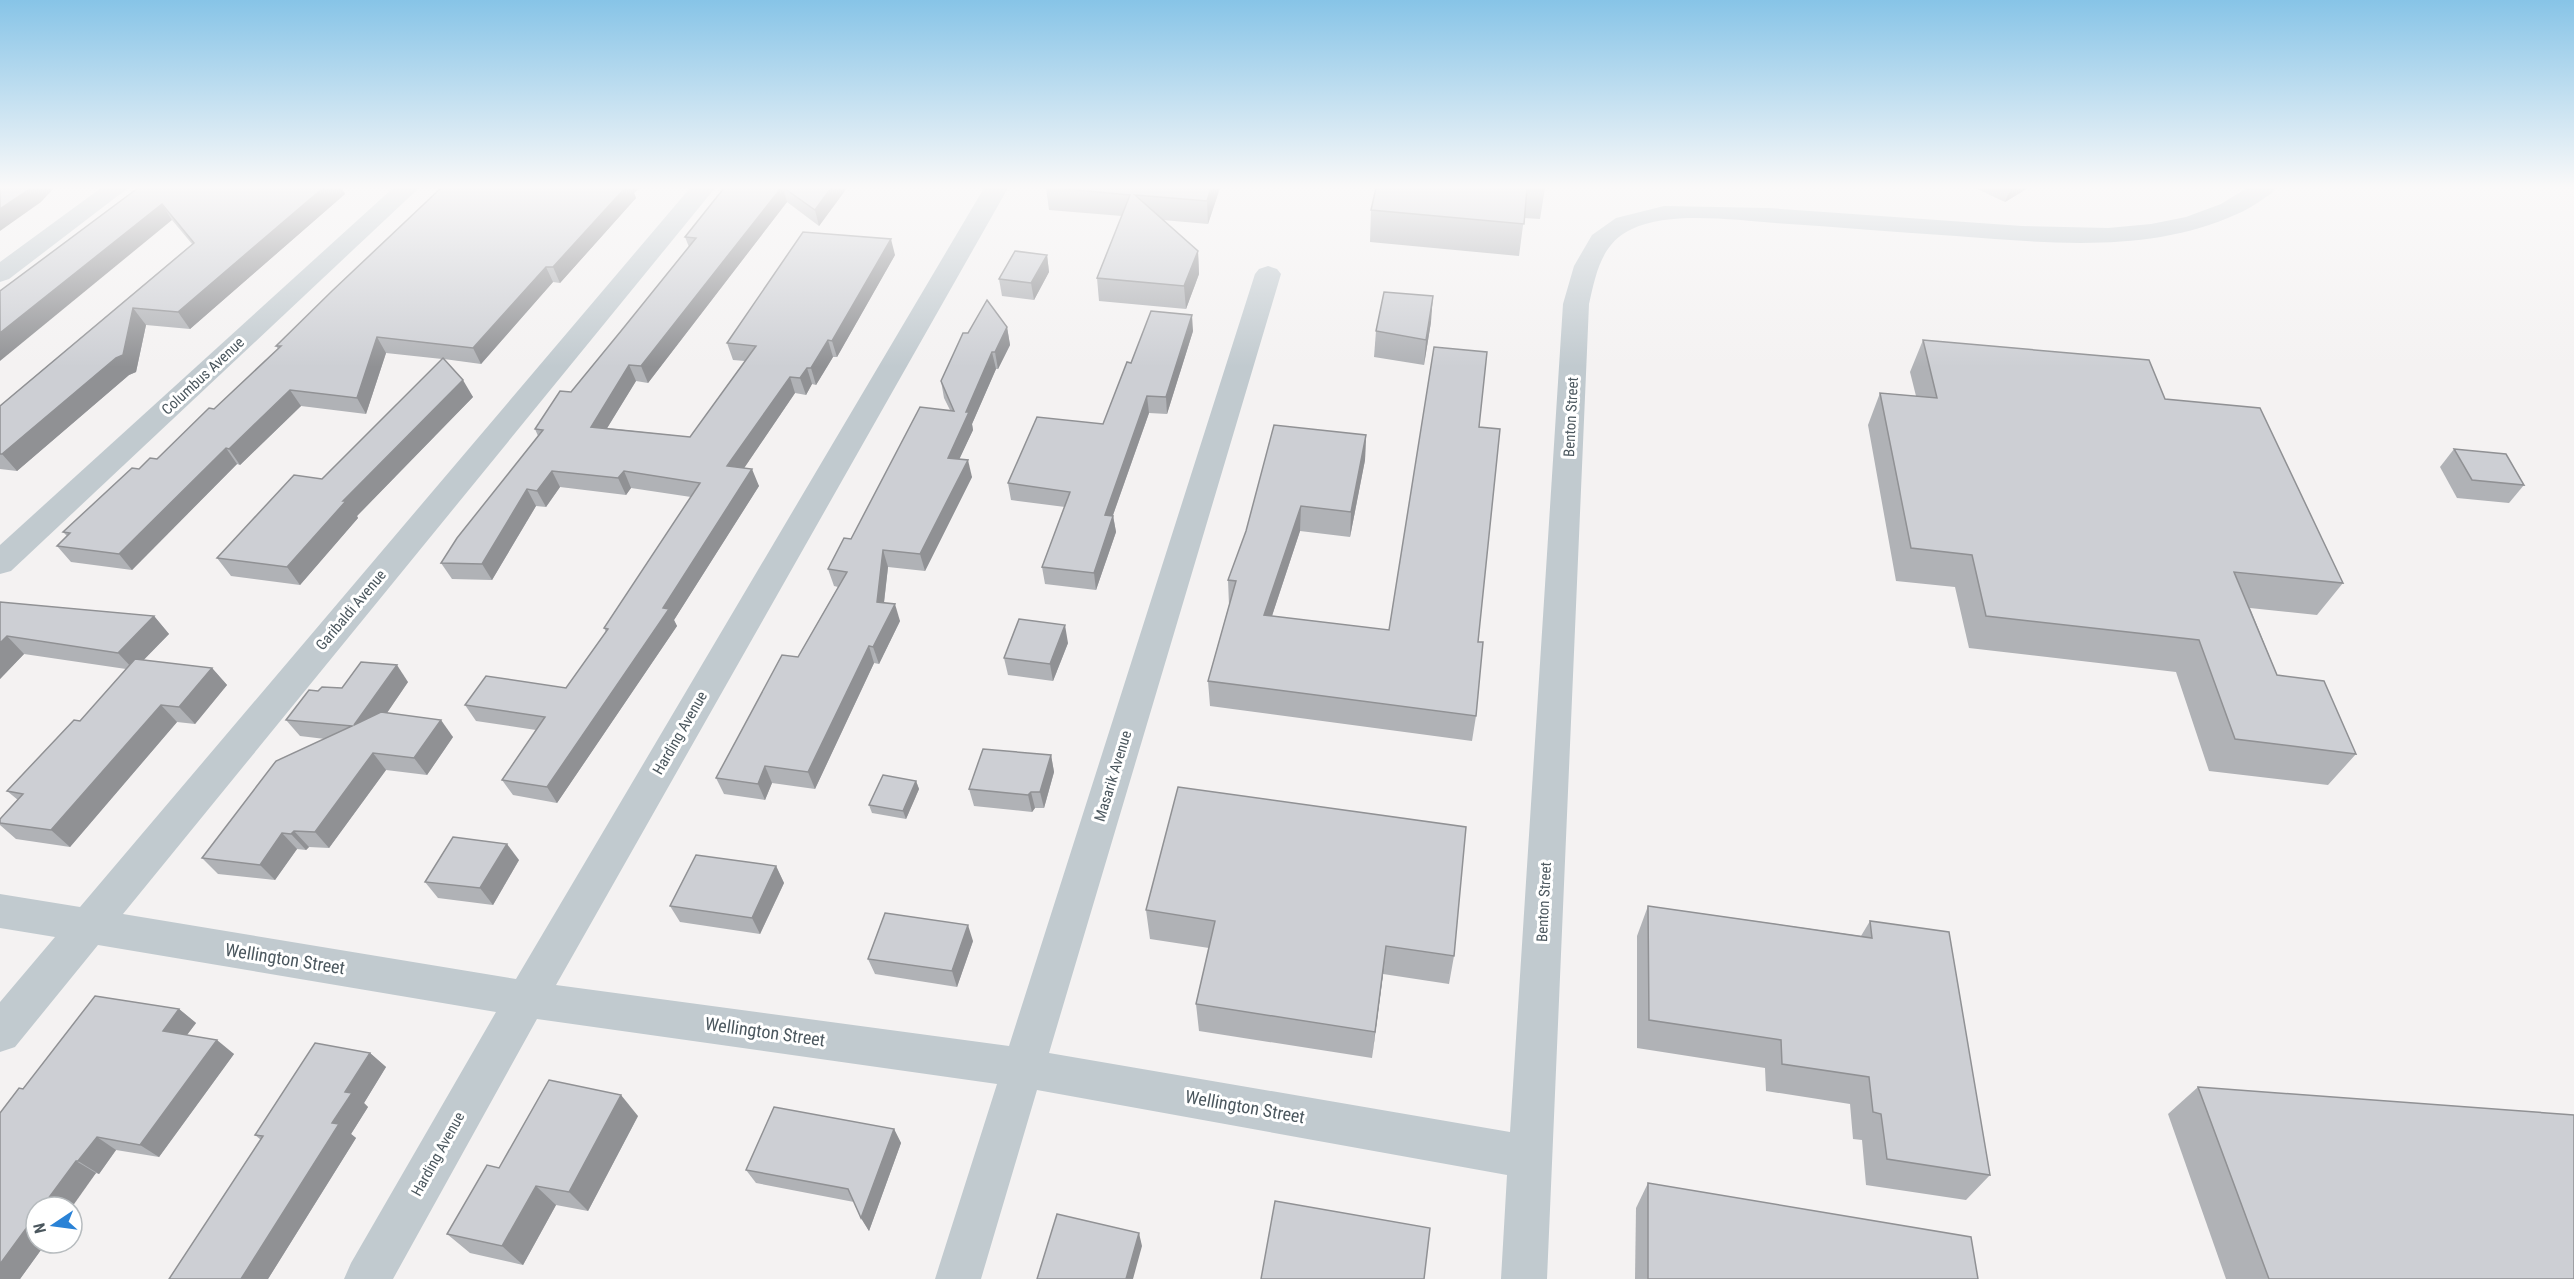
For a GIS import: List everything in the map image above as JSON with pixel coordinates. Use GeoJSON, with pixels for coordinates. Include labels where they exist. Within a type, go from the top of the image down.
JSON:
{"type":"FeatureCollection","features":[{"type":"Feature","properties":{"kind":"street"},"geometry":{"type":"LineString","coordinates":[[0,274],[35,248]]}},
{"type":"Feature","properties":{"kind":"street","name":"Columbus Avenue"},"geometry":{"type":"LineString","coordinates":[[0,563],[342,248]]}},
{"type":"Feature","properties":{"kind":"street","name":"Garibaldi Avenue"},"geometry":{"type":"LineString","coordinates":[[0,1032],[653,248]]}},
{"type":"Feature","properties":{"kind":"street","name":"Harding Avenue"},"geometry":{"type":"LineString","coordinates":[[367,1279],[525,999],[961,248]]}},
{"type":"Feature","properties":{"kind":"street","name":"Benton Street"},"geometry":{"type":"LineString","coordinates":[[1524,1279],[1576,304],[1593,248]]}},
{"type":"Feature","properties":{"kind":"street","name":"Masarik Avenue"},"geometry":{"type":"LineString","coordinates":[[958,1279],[1268,274]]}},
{"type":"Feature","properties":{"kind":"street","name":"Wellington Street"},"geometry":{"type":"LineString","coordinates":[[0,911],[525,999],[1023,1068],[1529,1157]]}},
{"type":"Feature","properties":{"kind":"building"},"geometry":{"type":"Polygon","coordinates":[[[58,248],[107,248],[0,333],[0,291],[58,248]]]}},
{"type":"Feature","properties":{"kind":"building"},"geometry":{"type":"Polygon","coordinates":[[[188,248],[253,248],[178,312],[133,308],[123,355],[116,358],[2,454],[0,454],[0,406],[188,248]]]}},
{"type":"Feature","properties":{"kind":"building"},"geometry":{"type":"Polygon","coordinates":[[[378,248],[571,248],[553,267],[546,267],[473,348],[377,337],[357,398],[290,390],[229,449],[226,448],[119,554],[57,546],[70,533],[63,532],[132,468],[139,469],[150,458],[157,459],[209,408],[214,409],[281,346],[276,346],[378,248]]]}},
{"type":"Feature","properties":{"kind":"building"},"geometry":{"type":"Polygon","coordinates":[[[688,248],[734,248],[641,366],[629,365],[591,427],[690,437],[756,346],[727,343],[792,248],[886,248],[832,341],[828,340],[811,368],[807,368],[800,378],[790,377],[727,466],[752,469],[663,608],[669,609],[547,787],[502,780],[545,717],[465,705],[486,676],[566,688],[608,629],[604,628],[700,483],[624,471],[618,478],[552,471],[537,491],[527,489],[482,564],[441,563],[457,538],[543,430],[535,429],[560,391],[571,392],[688,248]]]}},
{"type":"Feature","properties":{"kind":"building"},"geometry":{"type":"Polygon","coordinates":[[[1109,248],[1194,248],[1198,251],[1184,286],[1097,278],[1109,248]]]}},
{"type":"Feature","properties":{"kind":"building"},"geometry":{"type":"Polygon","coordinates":[[[1015,251],[1047,255],[1031,283],[999,279],[1015,251]]]}},
{"type":"Feature","properties":{"kind":"building"},"geometry":{"type":"Polygon","coordinates":[[[1384,292],[1433,296],[1426,340],[1376,331],[1384,292]]]}},
{"type":"Feature","properties":{"kind":"building"},"geometry":{"type":"Polygon","coordinates":[[[987,300],[1007,327],[995,352],[992,352],[948,458],[968,460],[920,554],[883,550],[877,602],[895,604],[873,647],[869,646],[808,772],[765,766],[758,784],[716,778],[782,655],[798,657],[847,572],[828,569],[844,538],[851,539],[920,407],[954,411],[941,381],[963,333],[968,333],[987,300]]]}},
{"type":"Feature","properties":{"kind":"building"},"geometry":{"type":"Polygon","coordinates":[[[1151,311],[1192,315],[1166,397],[1147,396],[1105,515],[1113,516],[1094,573],[1042,567],[1070,492],[1008,483],[1037,417],[1103,424],[1127,362],[1131,363],[1151,311]]]}},
{"type":"Feature","properties":{"kind":"building"},"geometry":{"type":"Polygon","coordinates":[[[1923,340],[2149,360],[2165,399],[2260,408],[2343,583],[2234,572],[2277,675],[2324,681],[2356,754],[2235,739],[2199,640],[1986,616],[1972,555],[1911,548],[1880,393],[1937,398],[1923,340]]]}},
{"type":"Feature","properties":{"kind":"building"},"geometry":{"type":"Polygon","coordinates":[[[1434,347],[1487,352],[1479,427],[1500,429],[1478,642],[1483,642],[1476,716],[1208,681],[1236,581],[1228,580],[1246,531],[1274,425],[1366,435],[1351,512],[1301,506],[1264,615],[1389,630],[1434,347]]]}},
{"type":"Feature","properties":{"kind":"building"},"geometry":{"type":"Polygon","coordinates":[[[443,358],[463,380],[343,501],[346,501],[287,567],[217,558],[294,475],[322,479],[443,358]]]}},
{"type":"Feature","properties":{"kind":"building"},"geometry":{"type":"Polygon","coordinates":[[[2454,449],[2506,454],[2524,485],[2472,480],[2454,449]]]}},
{"type":"Feature","properties":{"kind":"building"},"geometry":{"type":"Polygon","coordinates":[[[0,602],[154,616],[118,653],[7,636],[0,643],[0,602]]]}},
{"type":"Feature","properties":{"kind":"building"},"geometry":{"type":"Polygon","coordinates":[[[1019,619],[1065,625],[1050,664],[1004,658],[1019,619]]]}},
{"type":"Feature","properties":{"kind":"building"},"geometry":{"type":"Polygon","coordinates":[[[135,659],[212,668],[179,707],[161,705],[51,830],[0,823],[0,819],[23,794],[7,791],[74,720],[80,721],[135,659]]]}},
{"type":"Feature","properties":{"kind":"building"},"geometry":{"type":"Polygon","coordinates":[[[361,662],[397,665],[354,725],[381,712],[441,720],[414,758],[373,753],[315,832],[282,833],[260,865],[202,858],[276,761],[352,726],[286,720],[309,690],[318,691],[322,687],[342,688],[361,662]]]}},
{"type":"Feature","properties":{"kind":"building"},"geometry":{"type":"Polygon","coordinates":[[[983,749],[1051,755],[1040,792],[1031,792],[1028,795],[969,789],[983,749]]]}},
{"type":"Feature","properties":{"kind":"building"},"geometry":{"type":"Polygon","coordinates":[[[883,775],[916,781],[903,811],[869,805],[883,775]]]}},
{"type":"Feature","properties":{"kind":"building"},"geometry":{"type":"Polygon","coordinates":[[[1178,787],[1466,827],[1454,956],[1386,946],[1375,1032],[1196,1004],[1215,921],[1146,910],[1178,787]]]}},
{"type":"Feature","properties":{"kind":"building"},"geometry":{"type":"Polygon","coordinates":[[[453,837],[507,844],[480,888],[425,882],[453,837]]]}},
{"type":"Feature","properties":{"kind":"building"},"geometry":{"type":"Polygon","coordinates":[[[696,855],[776,866],[752,918],[670,906],[696,855]]]}},
{"type":"Feature","properties":{"kind":"building"},"geometry":{"type":"Polygon","coordinates":[[[1648,906],[1872,938],[1870,921],[1949,932],[1990,1175],[1887,1159],[1881,1114],[1873,1112],[1869,1077],[1782,1064],[1781,1040],[1649,1020],[1648,906]]]}},
{"type":"Feature","properties":{"kind":"building"},"geometry":{"type":"Polygon","coordinates":[[[885,913],[968,925],[952,971],[868,959],[885,913]]]}},
{"type":"Feature","properties":{"kind":"building"},"geometry":{"type":"Polygon","coordinates":[[[95,996],[179,1009],[163,1031],[217,1040],[140,1145],[97,1137],[51,1195],[24,1195],[24,1231],[0,1264],[0,1113],[19,1088],[23,1089],[95,996]]]}},
{"type":"Feature","properties":{"kind":"building"},"geometry":{"type":"Polygon","coordinates":[[[315,1043],[370,1053],[345,1092],[352,1093],[332,1123],[339,1124],[241,1279],[169,1279],[263,1136],[255,1135],[315,1043]]]}},
{"type":"Feature","properties":{"kind":"building"},"geometry":{"type":"Polygon","coordinates":[[[549,1080],[621,1095],[569,1192],[536,1186],[502,1246],[447,1234],[487,1165],[499,1168],[549,1080]]]}},
{"type":"Feature","properties":{"kind":"building"},"geometry":{"type":"Polygon","coordinates":[[[2198,1087],[2574,1115],[2574,1279],[2269,1279],[2198,1087]]]}},
{"type":"Feature","properties":{"kind":"building"},"geometry":{"type":"Polygon","coordinates":[[[774,1107],[894,1129],[861,1218],[848,1189],[746,1170],[774,1107]]]}},
{"type":"Feature","properties":{"kind":"building"},"geometry":{"type":"Polygon","coordinates":[[[1648,1183],[1971,1237],[1978,1279],[1648,1279],[1648,1183]]]}},
{"type":"Feature","properties":{"kind":"building"},"geometry":{"type":"Polygon","coordinates":[[[1275,1201],[1430,1228],[1424,1279],[1261,1279],[1275,1201]]]}},
{"type":"Feature","properties":{"kind":"building"},"geometry":{"type":"Polygon","coordinates":[[[1057,1214],[1139,1233],[1126,1279],[1037,1279],[1057,1214]]]}}]}
